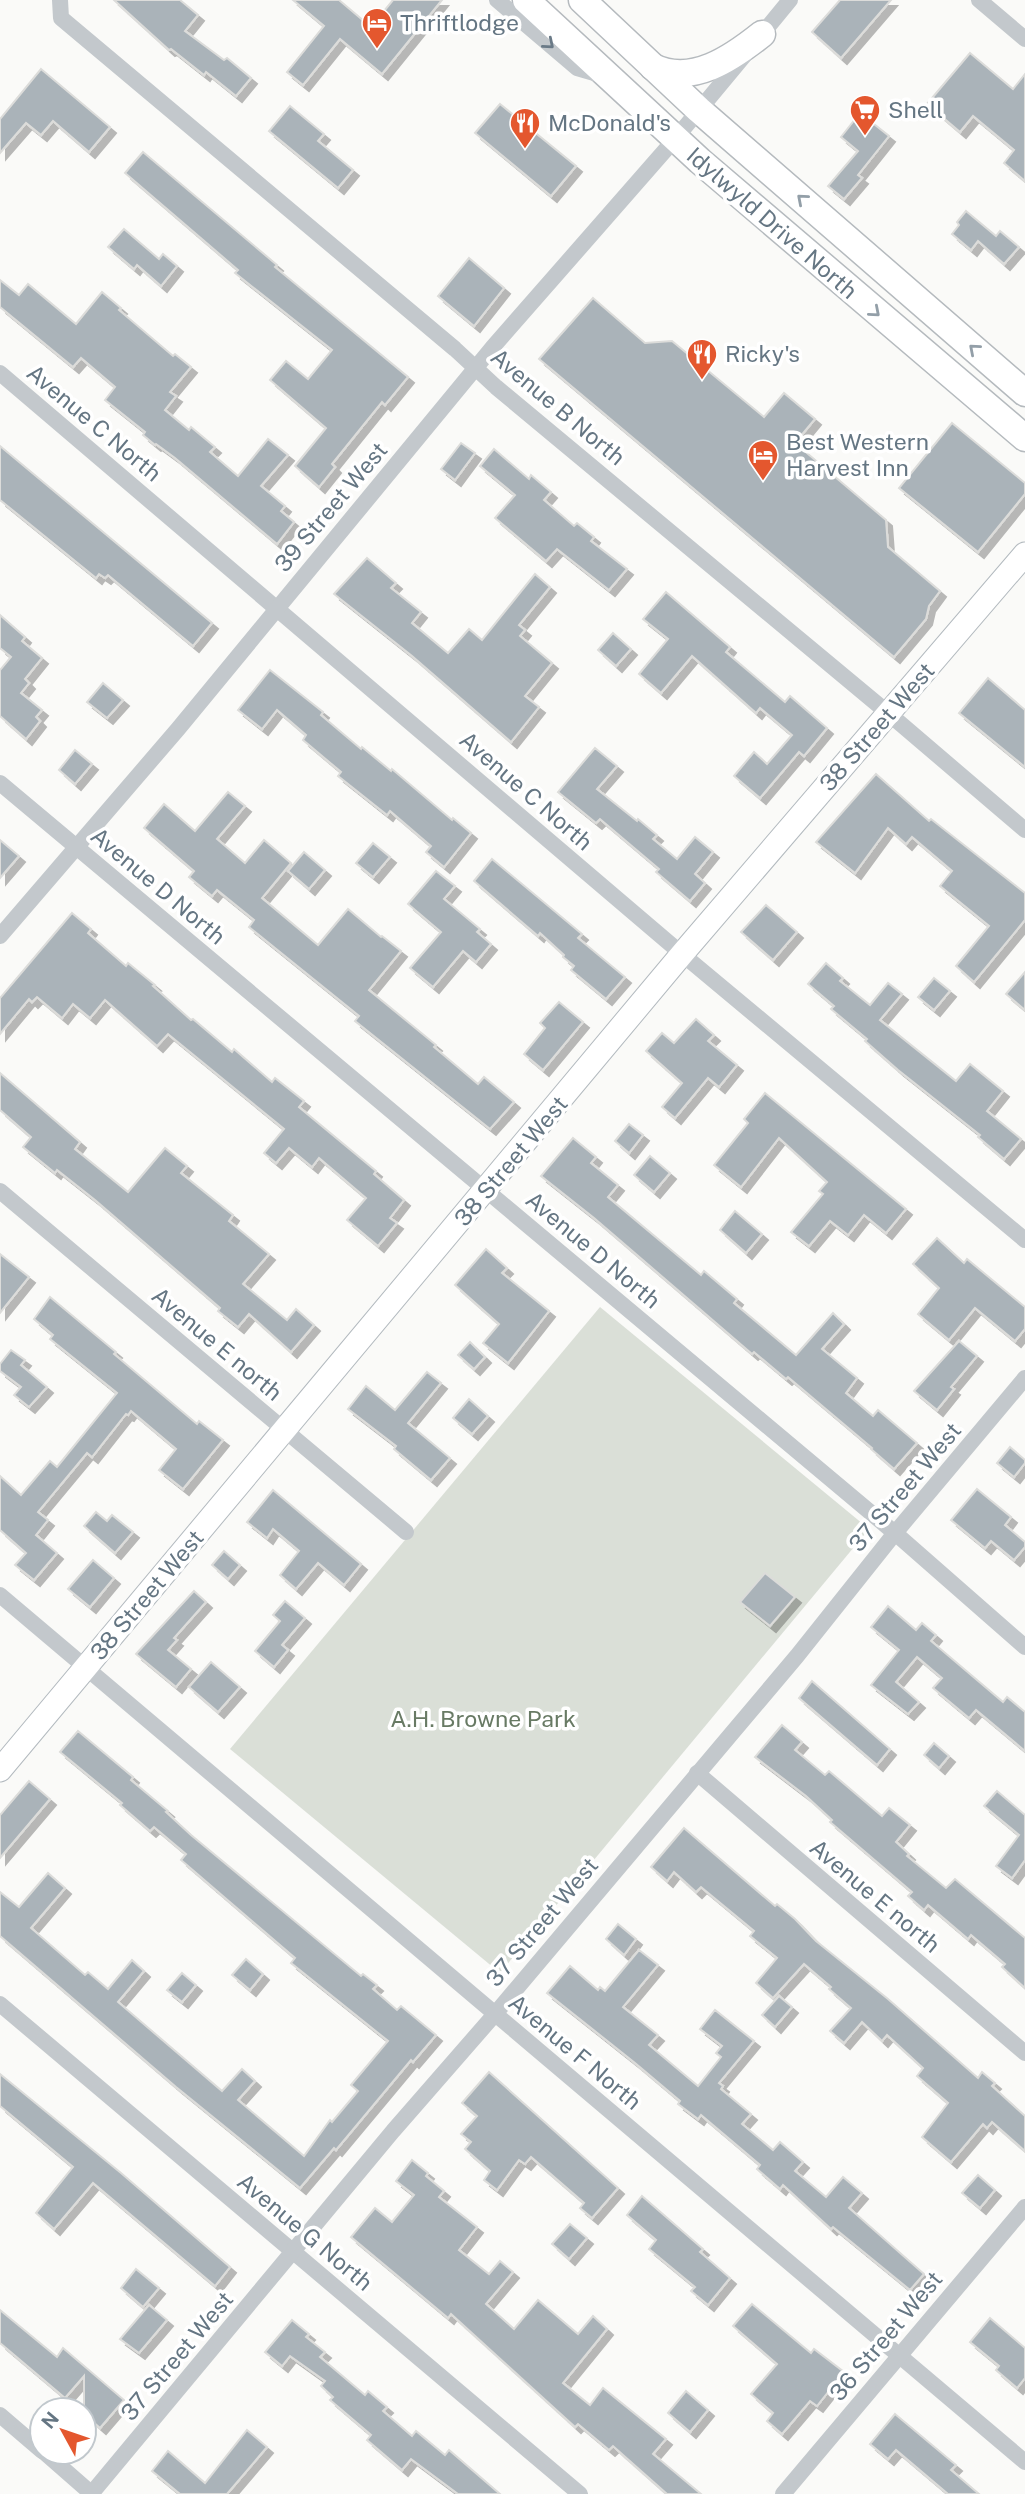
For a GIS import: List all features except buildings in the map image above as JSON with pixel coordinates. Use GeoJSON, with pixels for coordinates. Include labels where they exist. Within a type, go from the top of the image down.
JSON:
{"type":"FeatureCollection","features":[{"type":"Feature","properties":{"kind":"main road","name":"Idylwyld Drive North"},"geometry":{"type":"LineString","coordinates":[[526,0],[675,139],[1025,438]]}},
{"type":"Feature","properties":{"kind":"main road","name":"Idylwyld Drive North"},"geometry":{"type":"LineString","coordinates":[[582,0],[648,65],[1025,393]]}},
{"type":"Feature","properties":{"kind":"main road"},"geometry":{"type":"LineString","coordinates":[[648,65],[677,75],[699,71],[734,57],[762,34]]}},
{"type":"Feature","properties":{"kind":"street","name":"Avenue B North"},"geometry":{"type":"LineString","coordinates":[[60,0],[61,18],[1025,830]]}},
{"type":"Feature","properties":{"kind":"street"},"geometry":{"type":"LineString","coordinates":[[497,0],[577,68],[610,77]]}},
{"type":"Feature","properties":{"kind":"street","name":"39 Street West"},"geometry":{"type":"LineString","coordinates":[[0,936],[178,729],[476,368],[675,139],[790,0]]}},
{"type":"Feature","properties":{"kind":"street"},"geometry":{"type":"LineString","coordinates":[[979,0],[1025,39]]}},
{"type":"Feature","properties":{"kind":"street","name":"Avenue C North"},"geometry":{"type":"LineString","coordinates":[[0,373],[682,954],[1025,1240]]}},
{"type":"Feature","properties":{"kind":"street","name":"38 Street West"},"geometry":{"type":"LineString","coordinates":[[0,1770],[682,954],[1025,554]]}},
{"type":"Feature","properties":{"kind":"street","name":"Avenue D North"},"geometry":{"type":"LineString","coordinates":[[0,783],[895,1533],[1025,1647]]}},
{"type":"Feature","properties":{"kind":"street","name":"Avenue E north"},"geometry":{"type":"LineString","coordinates":[[0,1191],[406,1532]]}},
{"type":"Feature","properties":{"kind":"street","name":"37 Street West"},"geometry":{"type":"LineString","coordinates":[[92,2494],[393,2131],[797,1656],[895,1533],[1025,1378]]}},
{"type":"Feature","properties":{"kind":"street","name":"Avenue F North"},"geometry":{"type":"LineString","coordinates":[[0,1595],[1025,2462]]}},
{"type":"Feature","properties":{"kind":"street","name":"Avenue E north"},"geometry":{"type":"LineString","coordinates":[[697,1773],[1025,2053]]}},
{"type":"Feature","properties":{"kind":"street","name":"Avenue G North"},"geometry":{"type":"LineString","coordinates":[[0,2004],[580,2494]]}},
{"type":"Feature","properties":{"kind":"street","name":"36 Street West"},"geometry":{"type":"LineString","coordinates":[[783,2494],[1025,2207]]}},
{"type":"Feature","properties":{"kind":"street"},"geometry":{"type":"LineString","coordinates":[[0,2415],[28,2438]]}},
{"type":"Feature","properties":{"kind":"street"},"geometry":{"type":"LineString","coordinates":[[60,2466],[92,2494]]}},
{"type":"Feature","properties":{"kind":"green space","name":"A.H. Browne Park"},"geometry":{"type":"Polygon","coordinates":[[[600,1307],[869,1529],[500,1973],[230,1749],[600,1307]]]}},
{"type":"Feature","properties":{"kind":"place","name":"Thriftlodge"},"geometry":{"type":"Point","coordinates":[377,50]}},
{"type":"Feature","properties":{"kind":"place","name":"Shell"},"geometry":{"type":"Point","coordinates":[865,137]}},
{"type":"Feature","properties":{"kind":"place","name":"McDonald's"},"geometry":{"type":"Point","coordinates":[525,150]}},
{"type":"Feature","properties":{"kind":"place","name":"Ricky's"},"geometry":{"type":"Point","coordinates":[702,381]}},
{"type":"Feature","properties":{"kind":"place","name":"Best Western Harvest Inn"},"geometry":{"type":"Point","coordinates":[763,482]}}]}
